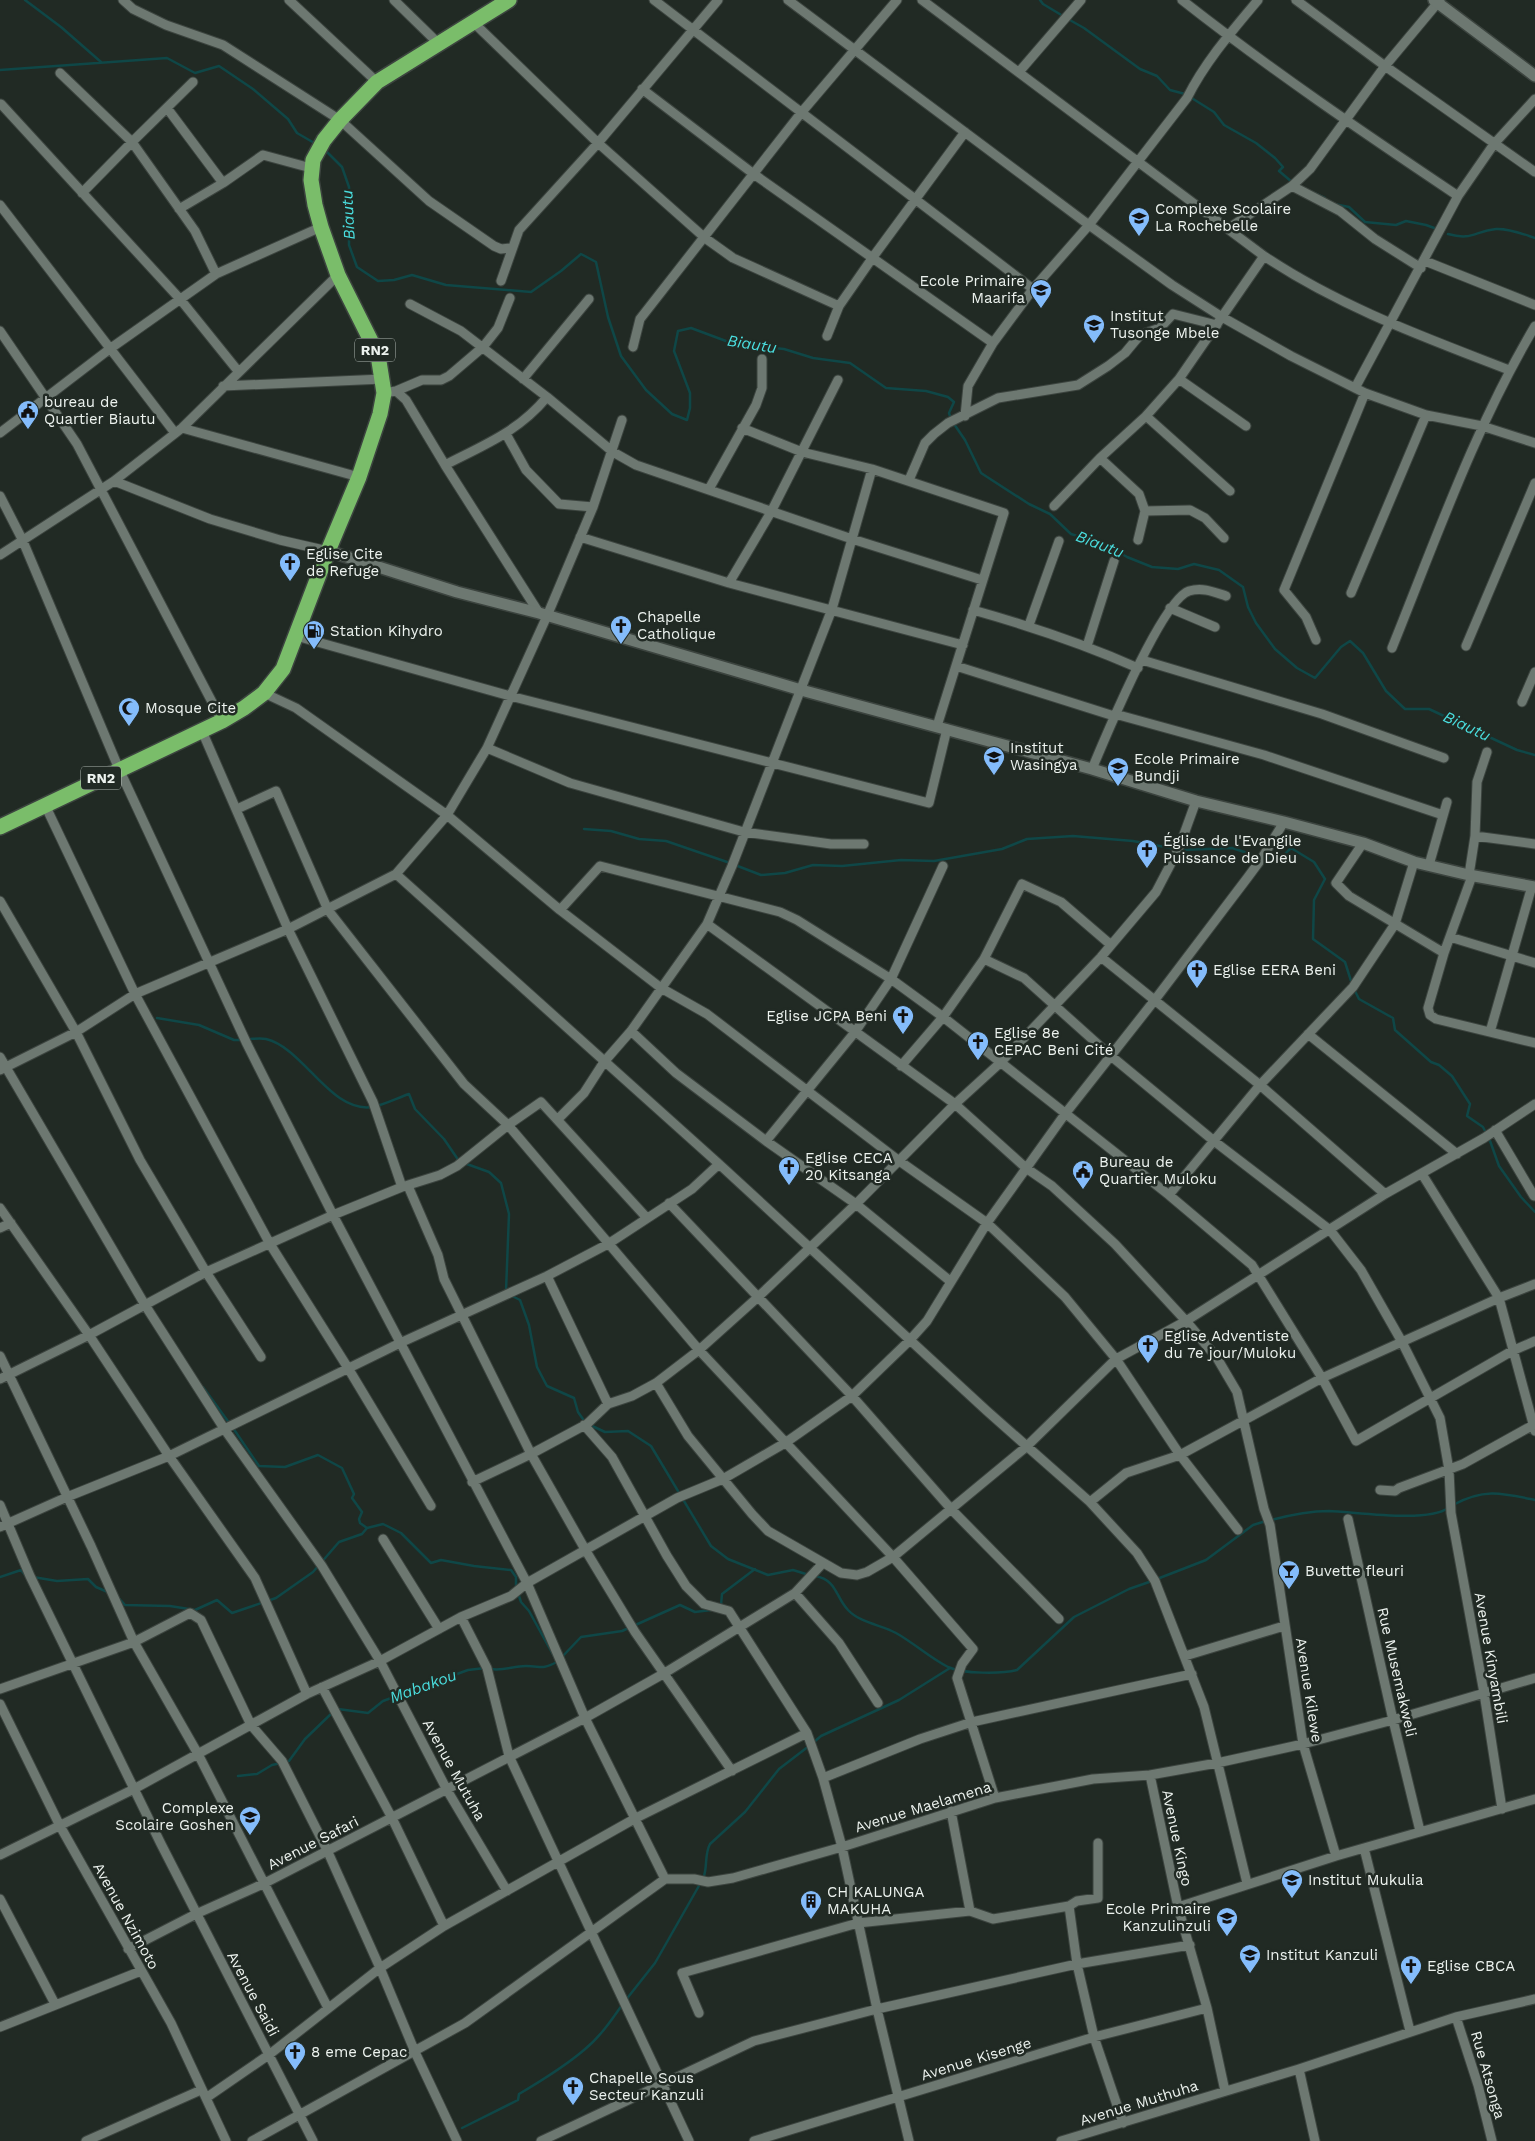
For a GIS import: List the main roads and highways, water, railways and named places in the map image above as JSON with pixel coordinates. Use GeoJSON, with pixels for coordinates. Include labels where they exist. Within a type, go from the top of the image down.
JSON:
{"type":"FeatureCollection","features":[{"type":"Feature","properties":{"kind":"highway","name":"RN2"},"geometry":{"type":"LineString","coordinates":[[0,827],[119,768],[222,721],[264,693],[283,670],[328,551],[359,477],[387,387],[378,355],[338,275],[321,227],[314,205],[311,168],[320,146],[340,120],[377,82],[508,0]]}},
{"type":"Feature","properties":{"kind":"waterway"},"geometry":{"type":"LineString","coordinates":[[25,0],[61,27],[101,62]]}},
{"type":"Feature","properties":{"kind":"waterway"},"geometry":{"type":"LineString","coordinates":[[1040,0],[1043,4],[1063,16]]}},
{"type":"Feature","properties":{"kind":"waterway"},"geometry":{"type":"LineString","coordinates":[[1068,19],[1084,28],[1140,69],[1157,76],[1170,90],[1185,94]]}},
{"type":"Feature","properties":{"kind":"waterway","name":"Biautu"},"geometry":{"type":"LineString","coordinates":[[0,70],[167,58],[195,73],[219,66],[253,89],[288,119],[297,133],[316,144]]}},
{"type":"Feature","properties":{"kind":"waterway"},"geometry":{"type":"LineString","coordinates":[[1190,97],[1214,112],[1224,125],[1256,143],[1275,158],[1283,167],[1279,171],[1292,182]]}},
{"type":"Feature","properties":{"kind":"waterway","name":"Biautu"},"geometry":{"type":"LineString","coordinates":[[325,150],[342,167],[349,187],[349,245],[357,267],[378,281],[394,280],[412,275],[446,285],[531,292],[581,254],[596,262],[608,317],[621,356],[646,390],[672,414],[687,420],[690,408],[690,393],[674,351],[678,331],[691,328],[734,344],[784,349],[813,358],[850,363],[886,388],[926,391],[948,397],[954,402],[949,413],[951,419]]}},
{"type":"Feature","properties":{"kind":"waterway"},"geometry":{"type":"LineString","coordinates":[[1303,188],[1325,198]]}},
{"type":"Feature","properties":{"kind":"waterway"},"geometry":{"type":"LineString","coordinates":[[1334,204],[1349,207],[1365,222],[1396,225],[1406,221],[1437,229]]}},
{"type":"Feature","properties":{"kind":"waterway"},"geometry":{"type":"LineString","coordinates":[[1448,234],[1468,236],[1489,230],[1505,229],[1535,238]]}},
{"type":"Feature","properties":{"kind":"waterway","name":"Biautu"},"geometry":{"type":"LineString","coordinates":[[954,424],[965,440],[981,473],[1029,504],[1050,514],[1071,534],[1107,545],[1127,557],[1152,567],[1178,569],[1194,564],[1219,570],[1243,587],[1248,607],[1256,623],[1275,649],[1297,668],[1315,678],[1341,647],[1350,641],[1363,653],[1386,691],[1405,709],[1429,709],[1517,750],[1535,755]]}},
{"type":"Feature","properties":{"kind":"waterway"},"geometry":{"type":"LineString","coordinates":[[584,829],[611,831],[639,839],[666,841],[730,863]]}},
{"type":"Feature","properties":{"kind":"waterway"},"geometry":{"type":"LineString","coordinates":[[735,865],[761,875],[785,873],[813,865],[842,866],[901,860],[934,861],[1002,849],[1027,839],[1073,836],[1133,841],[1181,850],[1232,848],[1260,857]]}},
{"type":"Feature","properties":{"kind":"waterway"},"geometry":{"type":"LineString","coordinates":[[1265,858],[1281,858],[1291,848],[1314,862],[1325,879],[1314,900],[1313,939],[1345,962],[1352,984]]}},
{"type":"Feature","properties":{"kind":"waterway"},"geometry":{"type":"LineString","coordinates":[[1354,989],[1359,999],[1393,1018],[1395,1030],[1431,1062],[1439,1065],[1452,1076],[1470,1104],[1467,1116],[1483,1127],[1486,1133]]}},
{"type":"Feature","properties":{"kind":"waterway"},"geometry":{"type":"LineString","coordinates":[[157,1018],[199,1025],[234,1040],[241,1040]]}},
{"type":"Feature","properties":{"kind":"waterway"},"geometry":{"type":"LineString","coordinates":[[247,1039],[266,1039],[280,1045],[293,1054],[330,1090],[343,1100],[357,1106],[377,1106],[409,1094],[415,1109],[444,1139],[459,1161]]}},
{"type":"Feature","properties":{"kind":"waterway"},"geometry":{"type":"LineString","coordinates":[[1489,1138],[1499,1166],[1521,1197],[1535,1212]]}},
{"type":"Feature","properties":{"kind":"waterway"},"geometry":{"type":"LineString","coordinates":[[464,1163],[489,1172],[501,1183],[509,1214],[506,1291]]}},
{"type":"Feature","properties":{"kind":"waterway"},"geometry":{"type":"LineString","coordinates":[[510,1295],[520,1300],[529,1325],[537,1367],[547,1386],[574,1398],[578,1412],[585,1422]]}},
{"type":"Feature","properties":{"kind":"waterway"},"geometry":{"type":"LineString","coordinates":[[203,1387],[230,1424]]}},
{"type":"Feature","properties":{"kind":"waterway"},"geometry":{"type":"LineString","coordinates":[[590,1425],[605,1432],[628,1431],[651,1446],[711,1546],[728,1559],[768,1575],[793,1570],[809,1575]]}},
{"type":"Feature","properties":{"kind":"waterway"},"geometry":{"type":"LineString","coordinates":[[233,1428],[259,1466],[285,1467],[318,1455],[342,1468],[354,1494],[352,1498],[362,1512],[359,1519],[360,1523],[367,1528]]}},
{"type":"Feature","properties":{"kind":"waterway"},"geometry":{"type":"LineString","coordinates":[[1453,1505],[1484,1494],[1513,1495],[1535,1500]]}},
{"type":"Feature","properties":{"kind":"waterway"},"geometry":{"type":"LineString","coordinates":[[1271,1520],[1322,1511],[1409,1516],[1425,1515],[1448,1508]]}},
{"type":"Feature","properties":{"kind":"waterway"},"geometry":{"type":"LineString","coordinates":[[1157,1579],[1206,1560],[1253,1525],[1266,1521]]}},
{"type":"Feature","properties":{"kind":"waterway"},"geometry":{"type":"LineString","coordinates":[[117,1596],[125,1605],[170,1606],[195,1610],[217,1600],[232,1613],[276,1598],[313,1572],[339,1542],[362,1534],[367,1528],[383,1524],[401,1533],[431,1563],[441,1560],[511,1570],[516,1577],[516,1588]]}},
{"type":"Feature","properties":{"kind":"waterway"},"geometry":{"type":"LineString","coordinates":[[718,1606],[721,1605],[722,1594],[755,1569]]}},
{"type":"Feature","properties":{"kind":"waterway"},"geometry":{"type":"LineString","coordinates":[[0,1577],[21,1570],[25,1575]]}},
{"type":"Feature","properties":{"kind":"waterway"},"geometry":{"type":"LineString","coordinates":[[815,1576],[828,1581],[848,1610],[859,1618],[896,1633],[948,1667],[982,1673],[1017,1670],[1074,1617],[1129,1589],[1152,1581]]}},
{"type":"Feature","properties":{"kind":"waterway"},"geometry":{"type":"LineString","coordinates":[[33,1577],[57,1581],[88,1579],[96,1587],[110,1593]]}},
{"type":"Feature","properties":{"kind":"waterway"},"geometry":{"type":"LineString","coordinates":[[518,1593],[521,1602],[529,1611],[556,1660]]}},
{"type":"Feature","properties":{"kind":"waterway","name":"Mabakou"},"geometry":{"type":"LineString","coordinates":[[561,1658],[581,1637],[622,1631],[680,1605],[695,1612],[711,1610]]}},
{"type":"Feature","properties":{"kind":"waterway","name":"Mabakou"},"geometry":{"type":"LineString","coordinates":[[490,1669],[526,1666],[544,1667],[557,1662]]}},
{"type":"Feature","properties":{"kind":"waterway","name":"Mabakou"},"geometry":{"type":"LineString","coordinates":[[338,1709],[368,1713],[383,1701],[468,1670],[485,1668]]}},
{"type":"Feature","properties":{"kind":"waterway"},"geometry":{"type":"LineString","coordinates":[[814,1742],[821,1736],[899,1700],[950,1668]]}},
{"type":"Feature","properties":{"kind":"waterway","name":"Mabakou"},"geometry":{"type":"LineString","coordinates":[[286,1762],[289,1761],[305,1739],[333,1712]]}},
{"type":"Feature","properties":{"kind":"waterway"},"geometry":{"type":"LineString","coordinates":[[703,1879],[710,1844],[745,1812],[779,1769],[809,1746]]}},
{"type":"Feature","properties":{"kind":"waterway","name":"Mabakou"},"geometry":{"type":"LineString","coordinates":[[238,1776],[257,1774],[272,1765],[281,1763]]}},
{"type":"Feature","properties":{"kind":"waterway"},"geometry":{"type":"LineString","coordinates":[[625,2001],[655,1963],[700,1884]]}},
{"type":"Feature","properties":{"kind":"waterway"},"geometry":{"type":"LineString","coordinates":[[462,2128],[518,2100],[519,2094],[576,2056],[600,2035],[622,2005]]}},
{"type":"Feature","properties":{"kind":"place","name":"Complexe Scolaire La Rochebelle"},"geometry":{"type":"Point","coordinates":[1139,237]}},
{"type":"Feature","properties":{"kind":"place","name":"Ecole Primaire Maarifa"},"geometry":{"type":"Point","coordinates":[1041,309]}},
{"type":"Feature","properties":{"kind":"place","name":"Institut Tusonge Mbele"},"geometry":{"type":"Point","coordinates":[1094,344]}},
{"type":"Feature","properties":{"kind":"place","name":"bureau de Quartier Biautu"},"geometry":{"type":"Point","coordinates":[28,430]}},
{"type":"Feature","properties":{"kind":"place","name":"Eglise Cite de Refuge"},"geometry":{"type":"Point","coordinates":[290,582]}},
{"type":"Feature","properties":{"kind":"place","name":"Chapelle Catholique"},"geometry":{"type":"Point","coordinates":[621,645]}},
{"type":"Feature","properties":{"kind":"place","name":"Station Kihydro"},"geometry":{"type":"Point","coordinates":[314,650]}},
{"type":"Feature","properties":{"kind":"place","name":"Mosque Cite"},"geometry":{"type":"Point","coordinates":[129,727]}},
{"type":"Feature","properties":{"kind":"place","name":"Institut Wasingya"},"geometry":{"type":"Point","coordinates":[994,776]}},
{"type":"Feature","properties":{"kind":"place","name":"Ecole Primaire Bundji"},"geometry":{"type":"Point","coordinates":[1118,787]}},
{"type":"Feature","properties":{"kind":"place","name":"Église de l'Evangile Puissance de Dieu"},"geometry":{"type":"Point","coordinates":[1147,869]}},
{"type":"Feature","properties":{"kind":"place","name":"Eglise EERA Beni"},"geometry":{"type":"Point","coordinates":[1197,989]}},
{"type":"Feature","properties":{"kind":"place","name":"Eglise JCPA Beni"},"geometry":{"type":"Point","coordinates":[903,1035]}},
{"type":"Feature","properties":{"kind":"place","name":"Eglise 8e CEPAC Beni Cité"},"geometry":{"type":"Point","coordinates":[978,1061]}},
{"type":"Feature","properties":{"kind":"place","name":"Eglise CECA 20 Kitsanga"},"geometry":{"type":"Point","coordinates":[789,1186]}},
{"type":"Feature","properties":{"kind":"place","name":"Bureau de Quartier Muloku"},"geometry":{"type":"Point","coordinates":[1083,1190]}},
{"type":"Feature","properties":{"kind":"place","name":"Eglise Adventiste du 7e jour/Muloku"},"geometry":{"type":"Point","coordinates":[1148,1364]}},
{"type":"Feature","properties":{"kind":"place","name":"Buvette fleuri"},"geometry":{"type":"Point","coordinates":[1289,1590]}},
{"type":"Feature","properties":{"kind":"place","name":"Complexe Scolaire Goshen"},"geometry":{"type":"Point","coordinates":[250,1836]}},
{"type":"Feature","properties":{"kind":"place","name":"Institut Mukulia"},"geometry":{"type":"Point","coordinates":[1292,1899]}},
{"type":"Feature","properties":{"kind":"place","name":"CH KALUNGA MAKUHA"},"geometry":{"type":"Point","coordinates":[811,1920]}},
{"type":"Feature","properties":{"kind":"place","name":"Ecole Primaire Kanzulinzuli"},"geometry":{"type":"Point","coordinates":[1227,1937]}},
{"type":"Feature","properties":{"kind":"place","name":"Institut Kanzuli"},"geometry":{"type":"Point","coordinates":[1250,1974]}},
{"type":"Feature","properties":{"kind":"place","name":"Eglise CBCA"},"geometry":{"type":"Point","coordinates":[1411,1985]}},
{"type":"Feature","properties":{"kind":"place","name":"8 eme Cepac"},"geometry":{"type":"Point","coordinates":[295,2071]}},
{"type":"Feature","properties":{"kind":"place","name":"Chapelle Sous Secteur Kanzuli"},"geometry":{"type":"Point","coordinates":[573,2106]}}]}
